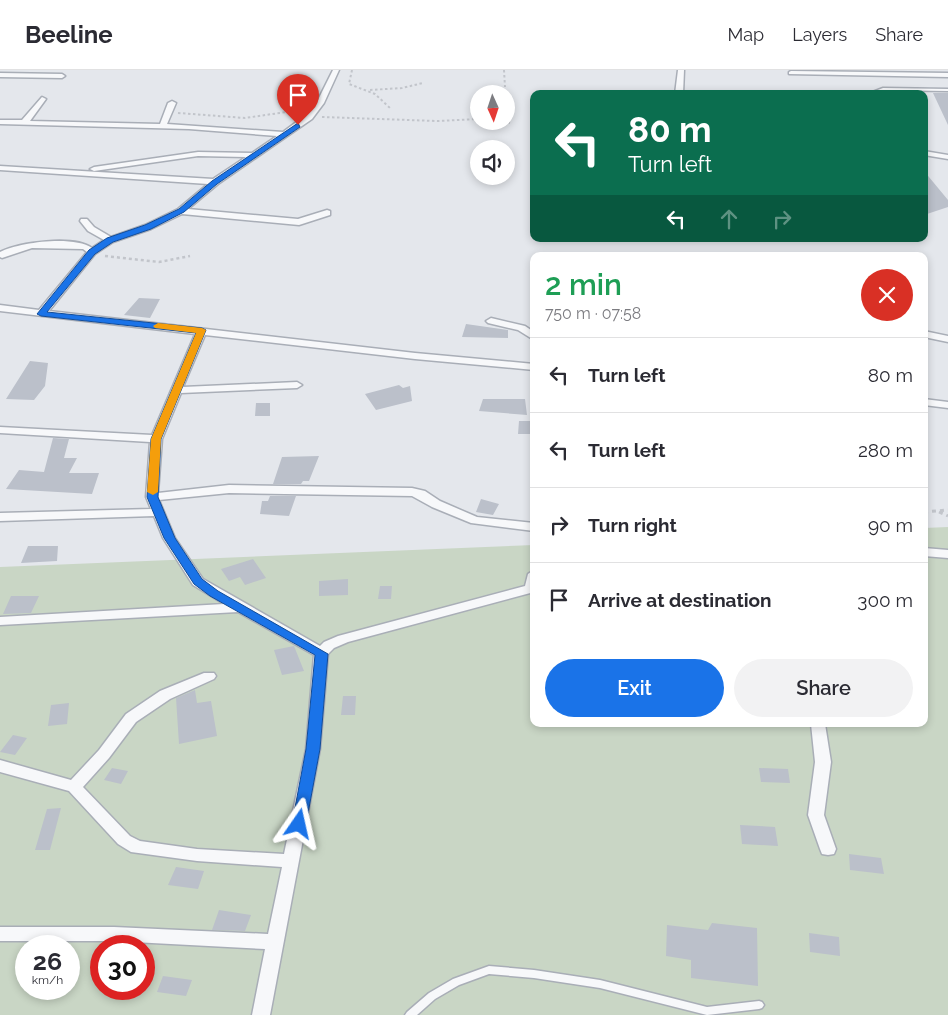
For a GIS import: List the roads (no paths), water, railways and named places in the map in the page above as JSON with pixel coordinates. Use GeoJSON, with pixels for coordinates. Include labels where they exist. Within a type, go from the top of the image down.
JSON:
{"type":"FeatureCollection","features":[{"type":"Feature","properties":{"kind":"street"},"geometry":{"type":"LineString","coordinates":[[41,314],[91,250],[110,240],[148,227],[181,211],[215,182],[309,117],[320,103],[336,70]]}},
{"type":"Feature","properties":{"kind":"street"},"geometry":{"type":"LineString","coordinates":[[679,90],[681,70]]}},
{"type":"Feature","properties":{"kind":"street"},"geometry":{"type":"LineString","coordinates":[[791,73],[948,75]]}},
{"type":"Feature","properties":{"kind":"street"},"geometry":{"type":"LineString","coordinates":[[0,75],[62,76]]}},
{"type":"Feature","properties":{"kind":"street"},"geometry":{"type":"LineString","coordinates":[[25,122],[42,99]]}},
{"type":"Feature","properties":{"kind":"street"},"geometry":{"type":"LineString","coordinates":[[163,126],[172,104]]}},
{"type":"Feature","properties":{"kind":"street"},"geometry":{"type":"LineString","coordinates":[[0,122],[163,126],[285,134]]}},
{"type":"Feature","properties":{"kind":"street"},"geometry":{"type":"LineString","coordinates":[[80,173],[94,168],[198,154],[255,155]]}},
{"type":"Feature","properties":{"kind":"street"},"geometry":{"type":"LineString","coordinates":[[928,154],[948,157]]}},
{"type":"Feature","properties":{"kind":"street"},"geometry":{"type":"LineString","coordinates":[[928,163],[948,161]]}},
{"type":"Feature","properties":{"kind":"street"},"geometry":{"type":"LineString","coordinates":[[0,168],[215,182]]}},
{"type":"Feature","properties":{"kind":"street"},"geometry":{"type":"LineString","coordinates":[[181,211],[299,222],[327,213]]}},
{"type":"Feature","properties":{"kind":"street"},"geometry":{"type":"LineString","coordinates":[[84,221],[87,226],[110,240]]}},
{"type":"Feature","properties":{"kind":"street"},"geometry":{"type":"LineString","coordinates":[[2,255],[14,247],[27,245],[91,250]]}},
{"type":"Feature","properties":{"kind":"street"},"geometry":{"type":"LineString","coordinates":[[0,308],[415,356],[530,367]]}},
{"type":"Feature","properties":{"kind":"street"},"geometry":{"type":"LineString","coordinates":[[491,321],[521,328],[530,334]]}},
{"type":"Feature","properties":{"kind":"street"},"geometry":{"type":"LineString","coordinates":[[202,330],[156,439],[152,497],[157,512],[169,538],[198,582],[321,654]]}},
{"type":"Feature","properties":{"kind":"street"},"geometry":{"type":"LineString","coordinates":[[928,335],[948,339]]}},
{"type":"Feature","properties":{"kind":"street"},"geometry":{"type":"LineString","coordinates":[[177,390],[297,385]]}},
{"type":"Feature","properties":{"kind":"street"},"geometry":{"type":"LineString","coordinates":[[928,402],[948,405]]}},
{"type":"Feature","properties":{"kind":"street"},"geometry":{"type":"LineString","coordinates":[[0,430],[156,439]]}},
{"type":"Feature","properties":{"kind":"street"},"geometry":{"type":"LineString","coordinates":[[152,497],[230,489],[412,492],[421,494],[436,504],[475,520],[530,527]]}},
{"type":"Feature","properties":{"kind":"street"},"geometry":{"type":"LineString","coordinates":[[0,517],[157,512]]}},
{"type":"Feature","properties":{"kind":"street"},"geometry":{"type":"LineString","coordinates":[[928,552],[948,554]]}},
{"type":"Feature","properties":{"kind":"street"},"geometry":{"type":"LineString","coordinates":[[261,1015],[313,749],[321,654],[336,641],[530,585]]}},
{"type":"Feature","properties":{"kind":"street"},"geometry":{"type":"LineString","coordinates":[[0,621],[240,608]]}},
{"type":"Feature","properties":{"kind":"street"},"geometry":{"type":"LineString","coordinates":[[74,787],[104,754],[131,718],[165,695],[209,676]]}},
{"type":"Feature","properties":{"kind":"street"},"geometry":{"type":"LineString","coordinates":[[818,727],[823,762],[816,815],[828,849]]}},
{"type":"Feature","properties":{"kind":"street"},"geometry":{"type":"LineString","coordinates":[[0,766],[74,787],[124,840],[137,846],[197,855],[292,861]]}},
{"type":"Feature","properties":{"kind":"street"},"geometry":{"type":"LineString","coordinates":[[0,934],[114,934],[276,942]]}},
{"type":"Feature","properties":{"kind":"lane"},"geometry":{"type":"LineString","coordinates":[[879,90],[883,88],[948,90]]}},
{"type":"Feature","properties":{"kind":"lane"},"geometry":{"type":"LineString","coordinates":[[410,1015],[432,996],[456,982],[489,970],[534,974],[600,984],[707,1011],[759,1005]]}}]}
